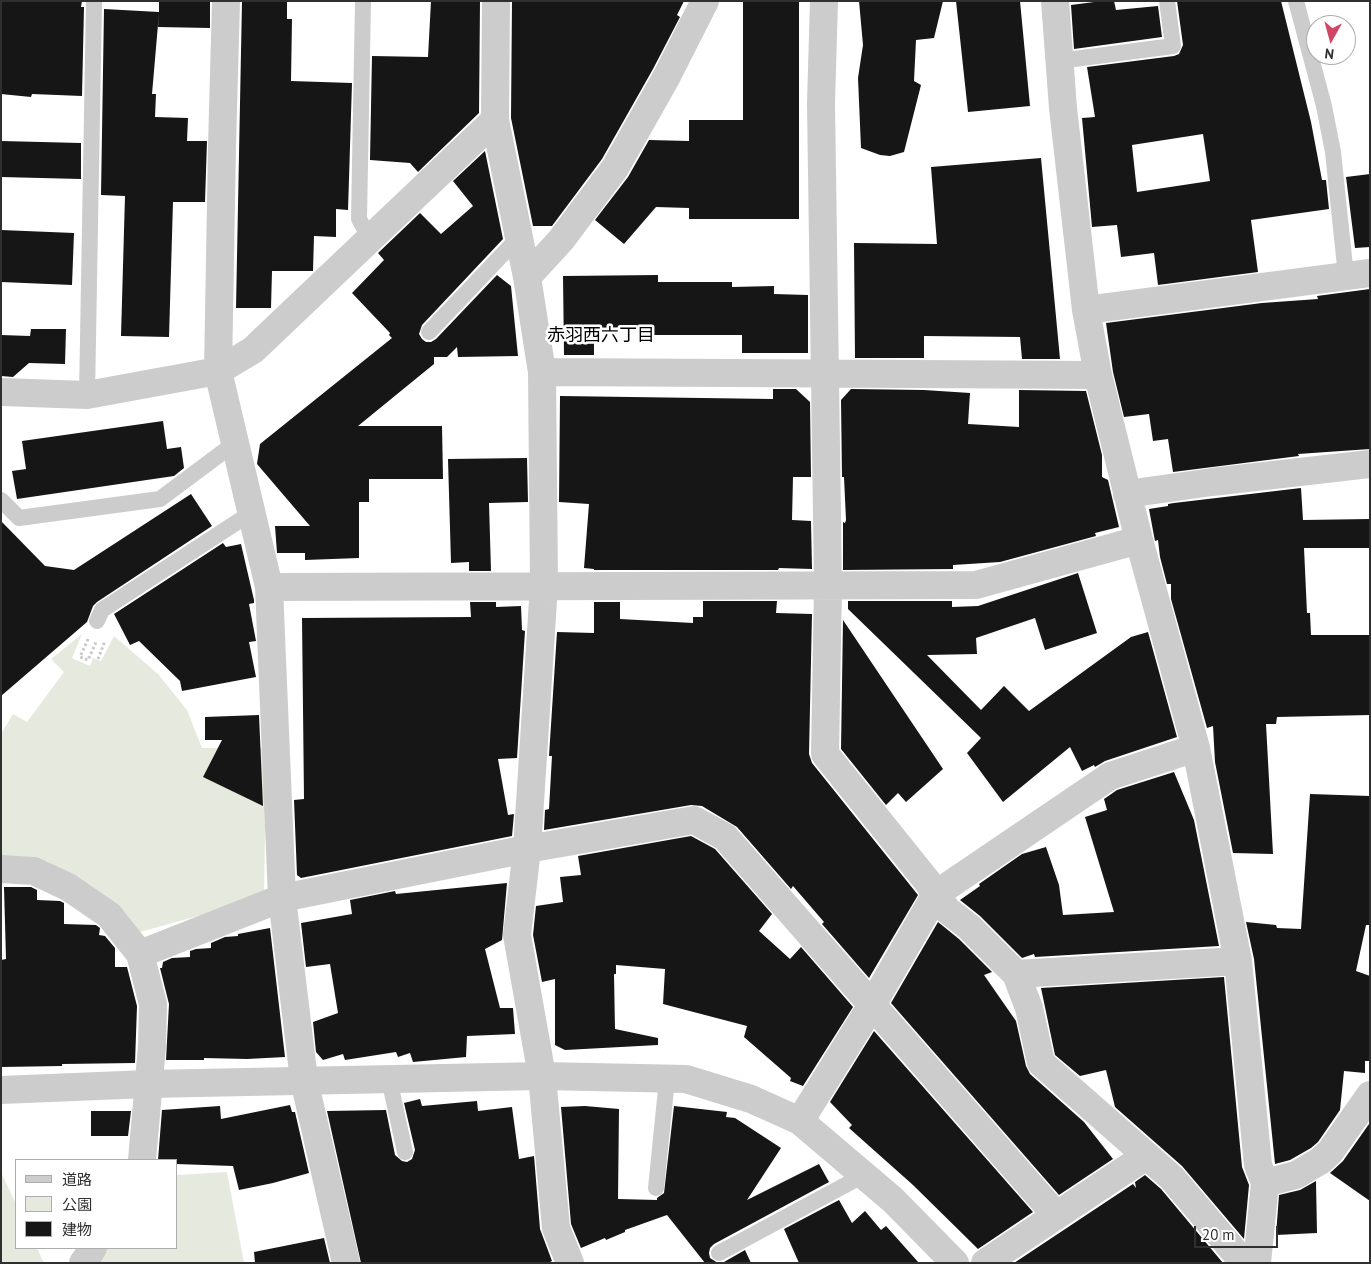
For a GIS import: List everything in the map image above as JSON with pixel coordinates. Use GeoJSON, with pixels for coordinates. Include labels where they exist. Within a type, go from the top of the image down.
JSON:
{"type":"FeatureCollection","features":[{"type":"Feature","properties":{"kind":"street"},"geometry":{"type":"LineString","coordinates":[[226,1],[218,370],[269,587],[282,898],[304,1080],[346,1263]]}},
{"type":"Feature","properties":{"kind":"street"},"geometry":{"type":"LineString","coordinates":[[496,1],[495,120],[527,277],[542,372],[544,585],[527,849],[517,936],[542,1076],[556,1228],[570,1263]]}},
{"type":"Feature","properties":{"kind":"street"},"geometry":{"type":"LineString","coordinates":[[527,277],[561,240],[615,168],[667,76],[705,1]]}},
{"type":"Feature","properties":{"kind":"street"},"geometry":{"type":"LineString","coordinates":[[824,1],[821,103],[828,585],[824,754],[947,910],[969,928],[1016,974],[1029,1008],[1041,1063],[1172,1178],[1244,1263]]}},
{"type":"Feature","properties":{"kind":"street"},"geometry":{"type":"LineString","coordinates":[[1055,1],[1064,117],[1086,310],[1098,375],[1139,540],[1196,748],[1238,960],[1258,1165],[1265,1183],[1257,1263]]}},
{"type":"Feature","properties":{"kind":"street"},"geometry":{"type":"LineString","coordinates":[[1,392],[87,395],[218,370],[253,350],[495,120]]}},
{"type":"Feature","properties":{"kind":"street"},"geometry":{"type":"LineString","coordinates":[[1086,310],[1358,274]]}},
{"type":"Feature","properties":{"kind":"street"},"geometry":{"type":"LineString","coordinates":[[542,372],[1098,375]]}},
{"type":"Feature","properties":{"kind":"street"},"geometry":{"type":"LineString","coordinates":[[1127,494],[1370,464]]}},
{"type":"Feature","properties":{"kind":"street"},"geometry":{"type":"LineString","coordinates":[[269,587],[976,585],[1139,540]]}},
{"type":"Feature","properties":{"kind":"street"},"geometry":{"type":"LineString","coordinates":[[800,1121],[872,1005],[936,894],[1110,776],[1196,748]]}},
{"type":"Feature","properties":{"kind":"street"},"geometry":{"type":"LineString","coordinates":[[140,954],[282,898],[527,849],[694,820],[725,837],[1056,1215]]}},
{"type":"Feature","properties":{"kind":"street"},"geometry":{"type":"LineString","coordinates":[[1,869],[34,870],[68,887],[109,915],[140,954],[153,1004],[142,1159]]}},
{"type":"Feature","properties":{"kind":"street"},"geometry":{"type":"LineString","coordinates":[[1016,974],[1238,960]]}},
{"type":"Feature","properties":{"kind":"street"},"geometry":{"type":"LineString","coordinates":[[1,1090],[148,1084],[542,1076],[686,1079],[751,1099],[800,1121],[893,1200],[955,1263]]}},
{"type":"Feature","properties":{"kind":"street"},"geometry":{"type":"LineString","coordinates":[[1265,1183],[1296,1175],[1320,1161],[1330,1152],[1370,1095]]}},
{"type":"Feature","properties":{"kind":"street"},"geometry":{"type":"LineString","coordinates":[[985,1263],[1146,1156]]}},
{"type":"Feature","properties":{"kind":"street"},"geometry":{"type":"LineString","coordinates":[[83,1263],[92,1249]]}},
{"type":"Feature","properties":{"kind":"lane"},"geometry":{"type":"LineString","coordinates":[[87,395],[94,1]]}},
{"type":"Feature","properties":{"kind":"lane"},"geometry":{"type":"LineString","coordinates":[[363,1],[359,220],[370,239]]}},
{"type":"Feature","properties":{"kind":"lane"},"geometry":{"type":"LineString","coordinates":[[1059,61],[1179,45],[1167,1]]}},
{"type":"Feature","properties":{"kind":"lane"},"geometry":{"type":"LineString","coordinates":[[1296,1],[1324,106],[1358,274]]}},
{"type":"Feature","properties":{"kind":"lane"},"geometry":{"type":"LineString","coordinates":[[429,332],[519,237]]}},
{"type":"Feature","properties":{"kind":"lane"},"geometry":{"type":"LineString","coordinates":[[1,500],[19,518],[160,499],[235,443]]}},
{"type":"Feature","properties":{"kind":"lane"},"geometry":{"type":"LineString","coordinates":[[97,621],[102,610],[252,513]]}},
{"type":"Feature","properties":{"kind":"lane"},"geometry":{"type":"LineString","coordinates":[[389,1079],[405,1152]]}},
{"type":"Feature","properties":{"kind":"lane"},"geometry":{"type":"LineString","coordinates":[[656,1188],[667,1079]]}},
{"type":"Feature","properties":{"kind":"lane"},"geometry":{"type":"LineString","coordinates":[[719,1254],[864,1175]]}},
{"type":"Feature","properties":{"kind":"green space"},"geometry":{"type":"Polygon","coordinates":[[[82,634],[72,658],[90,666],[93,658],[101,661],[114,636],[158,674],[187,710],[202,748],[264,748],[266,771],[264,898],[140,932],[113,903],[47,861],[1,860],[1,734],[13,714],[27,722],[64,672],[51,659],[82,634]]]}},
{"type":"Feature","properties":{"kind":"green space"},"geometry":{"type":"Polygon","coordinates":[[[1,1172],[15,1202],[15,1249],[37,1249],[44,1263],[1,1263],[1,1172]]]}},
{"type":"Feature","properties":{"kind":"green space"},"geometry":{"type":"Polygon","coordinates":[[[227,1172],[244,1263],[95,1263],[104,1249],[178,1249],[178,1175],[227,1172]]]}},
{"type":"Feature","properties":{"kind":"building"},"geometry":{"type":"Polygon","coordinates":[[[1,1],[82,1],[81,7],[84,7],[82,96],[32,94],[31,97],[1,94],[1,1]]]}},
{"type":"Feature","properties":{"kind":"building"},"geometry":{"type":"Polygon","coordinates":[[[159,1],[210,1],[210,28],[158,27],[159,13],[152,94],[156,94],[155,117],[188,118],[187,141],[207,141],[205,202],[173,202],[169,337],[121,336],[125,196],[101,195],[104,9],[159,12],[159,1]]]}},
{"type":"Feature","properties":{"kind":"building"},"geometry":{"type":"Polygon","coordinates":[[[242,1],[287,1],[287,19],[292,19],[291,81],[352,83],[348,210],[336,209],[336,237],[314,236],[313,271],[272,271],[271,308],[236,308],[242,1]]]}},
{"type":"Feature","properties":{"kind":"building"},"geometry":{"type":"Polygon","coordinates":[[[431,1],[480,1],[479,113],[418,172],[410,163],[370,160],[372,56],[428,57],[431,1]]]}},
{"type":"Feature","properties":{"kind":"building"},"geometry":{"type":"Polygon","coordinates":[[[512,1],[684,1],[677,15],[680,17],[602,159],[552,226],[533,226],[511,118],[512,1]]]}},
{"type":"Feature","properties":{"kind":"building"},"geometry":{"type":"Polygon","coordinates":[[[743,1],[799,1],[799,219],[689,219],[689,208],[656,207],[624,244],[595,220],[628,177],[649,140],[689,141],[689,120],[743,120],[743,1]]]}},
{"type":"Feature","properties":{"kind":"building"},"geometry":{"type":"Polygon","coordinates":[[[859,1],[943,1],[934,38],[916,40],[914,81],[921,85],[904,152],[890,156],[880,155],[861,148],[858,78],[863,45],[859,1]]]}},
{"type":"Feature","properties":{"kind":"building"},"geometry":{"type":"Polygon","coordinates":[[[956,1],[1020,1],[1030,106],[968,112],[956,1]]]}},
{"type":"Feature","properties":{"kind":"building"},"geometry":{"type":"Polygon","coordinates":[[[1114,1],[1116,10],[1158,6],[1162,37],[1074,49],[1071,5],[1114,1]]]}},
{"type":"Feature","properties":{"kind":"building"},"geometry":{"type":"Polygon","coordinates":[[[1177,1],[1281,1],[1311,122],[1322,180],[1326,180],[1329,209],[1251,220],[1258,272],[1158,285],[1154,253],[1121,257],[1117,225],[1092,227],[1082,118],[1095,117],[1087,67],[1174,56],[1179,54],[1183,45],[1177,1]],[[1203,134],[1132,145],[1137,192],[1210,181],[1203,134]]]}},
{"type":"Feature","properties":{"kind":"building"},"geometry":{"type":"Polygon","coordinates":[[[1,141],[81,143],[81,179],[1,177],[1,141]]]}},
{"type":"Feature","properties":{"kind":"building"},"geometry":{"type":"Polygon","coordinates":[[[485,151],[503,239],[422,325],[419,334],[426,342],[436,339],[497,275],[511,286],[518,356],[458,357],[457,347],[447,357],[434,357],[434,364],[358,426],[442,426],[443,479],[369,479],[369,502],[359,502],[359,558],[305,560],[305,553],[277,553],[275,526],[310,526],[257,464],[260,444],[392,338],[389,335],[390,333],[352,293],[384,260],[378,253],[420,213],[441,234],[473,206],[453,181],[485,151]]]}},
{"type":"Feature","properties":{"kind":"building"},"geometry":{"type":"Polygon","coordinates":[[[1041,158],[1060,359],[1022,359],[1020,337],[924,336],[924,358],[855,358],[854,243],[937,244],[931,167],[1041,158]]]}},
{"type":"Feature","properties":{"kind":"building"},"geometry":{"type":"Polygon","coordinates":[[[1370,174],[1370,247],[1355,248],[1346,177],[1370,174]]]}},
{"type":"Feature","properties":{"kind":"building"},"geometry":{"type":"Polygon","coordinates":[[[1,230],[74,233],[72,285],[1,282],[1,230]]]}},
{"type":"Feature","properties":{"kind":"building"},"geometry":{"type":"Polygon","coordinates":[[[658,275],[658,282],[732,282],[732,287],[774,286],[774,294],[808,295],[808,353],[742,353],[742,335],[649,335],[649,327],[594,328],[594,355],[564,355],[563,276],[658,275]]]}},
{"type":"Feature","properties":{"kind":"building"},"geometry":{"type":"Polygon","coordinates":[[[1370,289],[1370,449],[1298,454],[1299,456],[1173,472],[1168,439],[1153,441],[1149,414],[1124,417],[1113,372],[1106,323],[1262,303],[1318,299],[1317,296],[1370,289]]]}},
{"type":"Feature","properties":{"kind":"building"},"geometry":{"type":"Polygon","coordinates":[[[31,329],[66,329],[65,364],[29,363],[13,377],[1,376],[1,335],[30,336],[31,329]]]}},
{"type":"Feature","properties":{"kind":"building"},"geometry":{"type":"Polygon","coordinates":[[[773,389],[796,389],[810,402],[811,477],[793,477],[792,520],[811,521],[812,569],[594,570],[584,568],[589,504],[559,502],[560,396],[773,399],[773,389]]]}},
{"type":"Feature","properties":{"kind":"building"},"geometry":{"type":"Polygon","coordinates":[[[851,389],[970,393],[968,424],[1019,427],[1019,390],[1086,391],[1102,455],[1102,477],[1108,480],[1119,527],[1095,533],[1096,536],[1000,562],[953,565],[953,569],[843,570],[843,522],[845,523],[846,520],[844,477],[842,477],[841,400],[851,389]]]}},
{"type":"Feature","properties":{"kind":"building"},"geometry":{"type":"Polygon","coordinates":[[[163,421],[167,449],[181,447],[184,468],[174,476],[17,499],[12,471],[26,469],[22,441],[163,421]]]}},
{"type":"Feature","properties":{"kind":"building"},"geometry":{"type":"Polygon","coordinates":[[[527,458],[528,502],[489,503],[491,571],[469,571],[469,562],[451,563],[448,459],[527,458]]]}},
{"type":"Feature","properties":{"kind":"building"},"geometry":{"type":"Polygon","coordinates":[[[1301,488],[1303,520],[1370,519],[1370,548],[1304,548],[1307,613],[1310,613],[1311,635],[1370,635],[1370,715],[1277,717],[1276,724],[1266,724],[1273,854],[1233,853],[1215,762],[1213,726],[1207,728],[1171,599],[1171,584],[1167,584],[1158,540],[1155,541],[1149,509],[1168,506],[1168,504],[1174,503],[1301,488]]]}},
{"type":"Feature","properties":{"kind":"building"},"geometry":{"type":"Polygon","coordinates":[[[191,494],[212,526],[97,602],[93,606],[87,622],[1,696],[1,521],[45,566],[74,570],[191,494]]]}},
{"type":"Feature","properties":{"kind":"building"},"geometry":{"type":"Polygon","coordinates":[[[223,543],[226,547],[241,544],[254,600],[254,603],[249,604],[256,641],[249,642],[256,677],[182,691],[180,681],[139,641],[130,645],[114,614],[223,543]]]}},
{"type":"Feature","properties":{"kind":"building"},"geometry":{"type":"Polygon","coordinates":[[[1078,573],[1097,633],[1045,650],[1035,618],[976,638],[977,654],[927,655],[981,710],[1004,686],[1029,711],[1131,637],[1148,632],[1177,737],[1105,761],[1095,767],[1094,765],[1082,771],[1070,747],[1003,802],[967,753],[981,738],[848,609],[848,601],[952,601],[952,607],[978,606],[1078,573]]]}},
{"type":"Feature","properties":{"kind":"building"},"geometry":{"type":"Polygon","coordinates":[[[703,601],[777,601],[776,613],[812,614],[809,754],[812,763],[918,895],[869,978],[822,924],[824,922],[793,886],[791,889],[737,827],[702,806],[691,805],[544,830],[545,810],[549,809],[552,756],[549,756],[557,632],[594,633],[594,602],[620,602],[620,619],[693,623],[693,617],[703,617],[703,601]]]}},
{"type":"Feature","properties":{"kind":"building"},"geometry":{"type":"Polygon","coordinates":[[[470,602],[496,602],[496,607],[521,606],[522,630],[525,631],[517,758],[498,759],[508,815],[514,814],[512,836],[301,878],[297,875],[294,800],[304,799],[302,618],[471,617],[470,602]]]}},
{"type":"Feature","properties":{"kind":"building"},"geometry":{"type":"Polygon","coordinates":[[[843,620],[943,769],[906,802],[898,793],[886,805],[841,749],[843,620]]]}},
{"type":"Feature","properties":{"kind":"building"},"geometry":{"type":"Polygon","coordinates":[[[259,715],[263,806],[203,777],[222,740],[205,740],[205,717],[259,715]]]}},
{"type":"Feature","properties":{"kind":"building"},"geometry":{"type":"Polygon","coordinates":[[[1174,772],[1194,820],[1219,946],[1035,957],[1034,954],[1022,958],[980,916],[960,900],[980,886],[979,884],[1022,854],[1046,847],[1059,885],[1063,915],[1114,912],[1085,817],[1107,810],[1104,799],[1117,790],[1174,772]]]}},
{"type":"Feature","properties":{"kind":"building"},"geometry":{"type":"Polygon","coordinates":[[[1310,794],[1370,796],[1370,925],[1366,925],[1356,971],[1370,976],[1370,1061],[1365,1061],[1365,1073],[1344,1071],[1340,1110],[1318,1142],[1290,1160],[1275,1164],[1254,959],[1246,922],[1276,925],[1277,928],[1301,929],[1310,794]]]}},
{"type":"Feature","properties":{"kind":"building"},"geometry":{"type":"Polygon","coordinates":[[[691,836],[715,849],[772,914],[759,931],[790,959],[801,947],[853,1007],[803,1086],[790,1081],[791,1078],[744,1037],[747,1026],[663,1004],[665,969],[616,965],[616,974],[614,974],[615,1029],[658,1038],[658,1045],[565,1050],[555,1045],[555,979],[542,982],[533,935],[536,906],[563,902],[560,877],[581,875],[578,856],[691,836]]]}},
{"type":"Feature","properties":{"kind":"building"},"geometry":{"type":"Polygon","coordinates":[[[507,883],[502,940],[485,949],[500,1008],[513,1008],[515,1034],[467,1036],[466,1057],[413,1062],[410,1053],[398,1057],[396,1052],[345,1060],[343,1054],[323,1060],[316,1052],[313,1022],[338,1013],[330,964],[306,967],[301,923],[352,914],[350,900],[395,891],[396,894],[507,883]]]}},
{"type":"Feature","properties":{"kind":"building"},"geometry":{"type":"Polygon","coordinates":[[[4,887],[31,887],[37,890],[37,900],[60,901],[64,903],[64,924],[96,925],[100,928],[99,935],[105,936],[115,948],[115,967],[127,967],[137,1006],[135,1063],[1,1067],[1,960],[6,959],[4,887]]]}},
{"type":"Feature","properties":{"kind":"building"},"geometry":{"type":"Polygon","coordinates":[[[938,922],[959,939],[992,972],[984,975],[1016,1021],[1026,1066],[1030,1074],[1084,1122],[1113,1159],[1059,1195],[891,1003],[938,922]]]}},
{"type":"Feature","properties":{"kind":"building"},"geometry":{"type":"Polygon","coordinates":[[[270,928],[285,1057],[166,1060],[169,1004],[160,968],[162,968],[163,962],[172,958],[190,957],[190,951],[211,948],[211,943],[225,937],[238,936],[238,934],[270,928]]]}},
{"type":"Feature","properties":{"kind":"building"},"geometry":{"type":"Polygon","coordinates":[[[1224,977],[1242,1167],[1249,1185],[1244,1239],[1182,1166],[1115,1107],[1106,1070],[1080,1076],[1055,1055],[1041,988],[1224,977]]]}},
{"type":"Feature","properties":{"kind":"building"},"geometry":{"type":"Polygon","coordinates":[[[874,1031],[1033,1212],[978,1249],[913,1185],[849,1128],[852,1125],[830,1102],[874,1031]]]}},
{"type":"Feature","properties":{"kind":"building"},"geometry":{"type":"Polygon","coordinates":[[[420,1099],[422,1106],[477,1101],[478,1111],[512,1107],[519,1159],[534,1156],[540,1229],[552,1261],[548,1263],[361,1263],[327,1111],[386,1110],[395,1155],[402,1161],[407,1162],[412,1159],[415,1150],[404,1103],[420,1099]]]}},
{"type":"Feature","properties":{"kind":"building"},"geometry":{"type":"Polygon","coordinates":[[[290,1105],[292,1112],[295,1112],[309,1173],[239,1190],[233,1166],[178,1164],[178,1159],[158,1159],[162,1110],[220,1106],[221,1119],[290,1105]]]}},
{"type":"Feature","properties":{"kind":"building"},"geometry":{"type":"Polygon","coordinates":[[[585,1106],[619,1109],[618,1199],[657,1200],[664,1193],[674,1106],[727,1112],[726,1117],[735,1118],[781,1148],[747,1200],[819,1164],[829,1182],[714,1244],[710,1248],[710,1258],[718,1263],[705,1263],[667,1215],[581,1248],[571,1224],[561,1107],[585,1106]]]}},
{"type":"Feature","properties":{"kind":"building"},"geometry":{"type":"Polygon","coordinates":[[[91,1111],[131,1111],[128,1136],[91,1136],[91,1111]]]}},
{"type":"Feature","properties":{"kind":"building"},"geometry":{"type":"Polygon","coordinates":[[[1369,1124],[1370,1201],[1330,1173],[1343,1161],[1369,1124]]]}},
{"type":"Feature","properties":{"kind":"building"},"geometry":{"type":"Polygon","coordinates":[[[1145,1175],[1161,1189],[1223,1263],[1014,1263],[1133,1184],[1136,1188],[1135,1182],[1145,1175]]]}},
{"type":"Feature","properties":{"kind":"building"},"geometry":{"type":"Polygon","coordinates":[[[1316,1181],[1317,1233],[1276,1235],[1279,1195],[1300,1190],[1316,1181]]]}},
{"type":"Feature","properties":{"kind":"building"},"geometry":{"type":"Polygon","coordinates":[[[839,1200],[852,1223],[865,1211],[881,1230],[886,1226],[919,1263],[799,1263],[784,1229],[839,1200]]]}},
{"type":"Feature","properties":{"kind":"building"},"geometry":{"type":"Polygon","coordinates":[[[324,1238],[330,1263],[255,1263],[254,1252],[324,1238]]]}},
{"type":"Feature","properties":{"kind":"building"},"geometry":{"type":"Polygon","coordinates":[[[745,1250],[751,1263],[720,1263],[724,1262],[745,1250]]]}},
{"type":"Feature","properties":{"kind":"district","name":"赤羽西六丁目"},"geometry":{"type":"Point","coordinates":[601,336]}}]}
